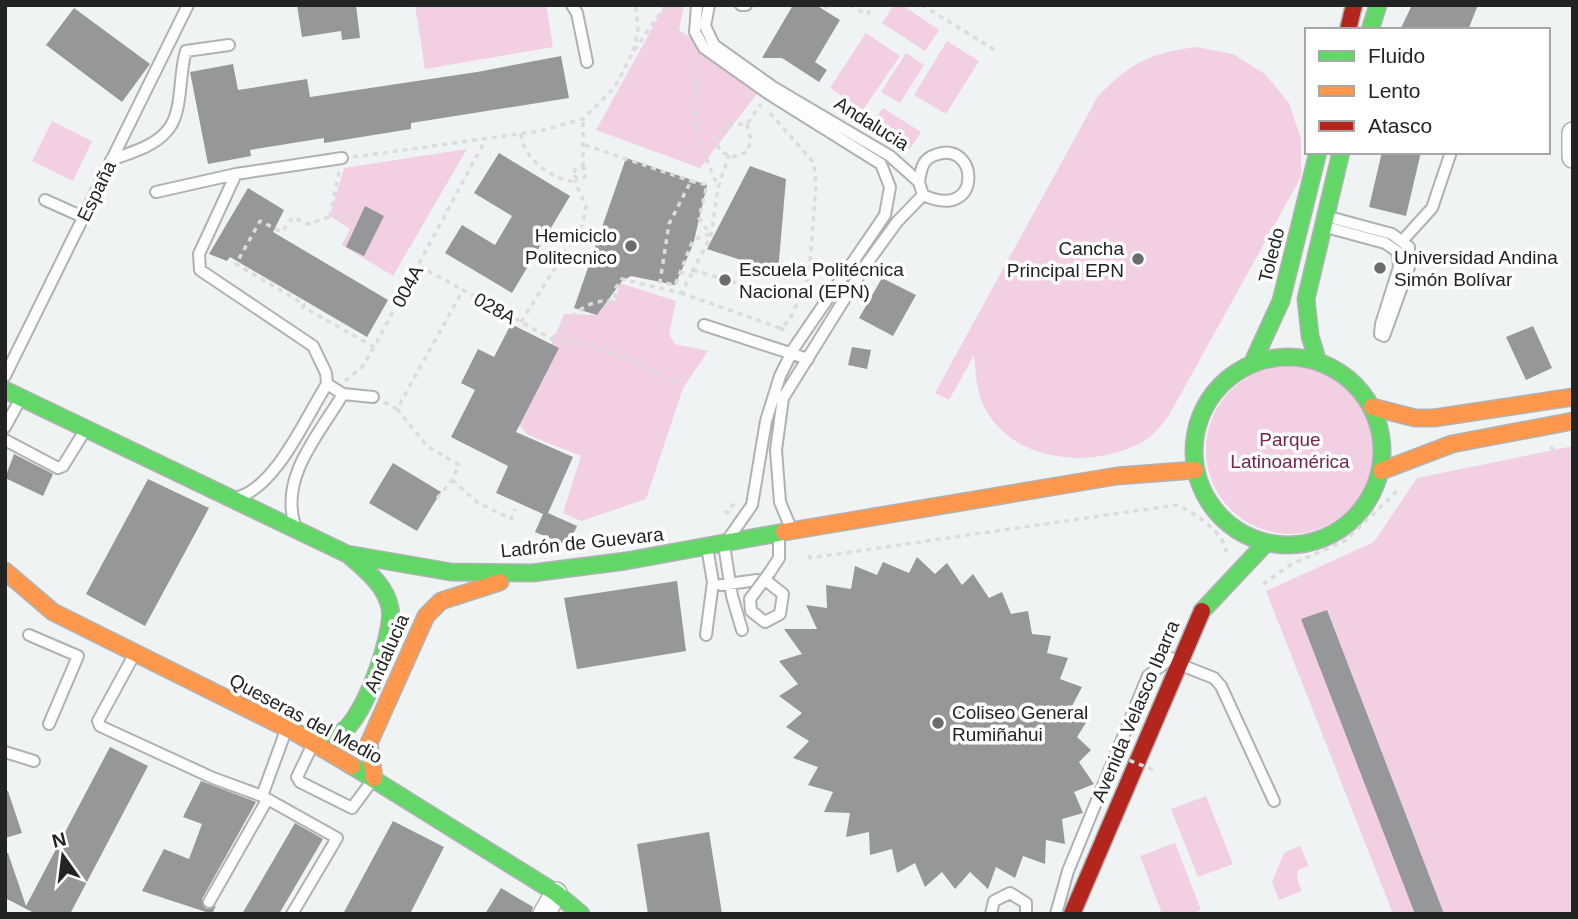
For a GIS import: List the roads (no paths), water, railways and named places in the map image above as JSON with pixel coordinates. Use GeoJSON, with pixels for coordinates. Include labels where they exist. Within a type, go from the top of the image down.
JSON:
{"type":"FeatureCollection","features":[{"type":"Feature","properties":{"kind":"main road"},"geometry":{"type":"LineString","coordinates":[[1348,28],[1354,5]]}},
{"type":"Feature","properties":{"kind":"main road"},"geometry":{"type":"LineString","coordinates":[[1371,28],[1378,5]]}},
{"type":"Feature","properties":{"kind":"main road","name":"Toledo"},"geometry":{"type":"LineString","coordinates":[[1252,364],[1281,301],[1318,154]]}},
{"type":"Feature","properties":{"kind":"main road"},"geometry":{"type":"LineString","coordinates":[[1318,362],[1310,336],[1306,299],[1341,154]]}},
{"type":"Feature","properties":{"kind":"main road"},"geometry":{"type":"LineString","coordinates":[[1296,357],[1318,362],[1340,372],[1358,387],[1372,407],[1382,441],[1381,471],[1370,499],[1342,527],[1325,538],[1296,545],[1266,543],[1241,533],[1219,517],[1204,495],[1195,470],[1193,444],[1199,419],[1211,396],[1229,377],[1252,364],[1274,358],[1296,357]]}},
{"type":"Feature","properties":{"kind":"main road","name":"Ladrón de Guevara"},"geometry":{"type":"LineString","coordinates":[[5,390],[230,500],[348,554],[430,570],[532,573],[724,545],[905,509],[1117,476],[1195,470]]}},
{"type":"Feature","properties":{"kind":"main road"},"geometry":{"type":"LineString","coordinates":[[1372,407],[1415,418],[1434,418],[1573,397]]}},
{"type":"Feature","properties":{"kind":"main road"},"geometry":{"type":"LineString","coordinates":[[1381,471],[1418,453],[1464,438],[1573,421]]}},
{"type":"Feature","properties":{"kind":"main road","name":"Avenida Velasco Ibarra"},"geometry":{"type":"LineString","coordinates":[[1072,914],[1202,610],[1266,543]]}},
{"type":"Feature","properties":{"kind":"main road","name":"Andalucia"},"geometry":{"type":"LineString","coordinates":[[292,732],[338,734],[352,725],[392,631],[393,608],[388,593],[371,573],[348,554]]}},
{"type":"Feature","properties":{"kind":"main road","name":"Queseras del Medio"},"geometry":{"type":"LineString","coordinates":[[5,571],[53,612],[83,643],[135,652],[314,743],[556,893],[581,914]]}},
{"type":"Feature","properties":{"kind":"main road","name":"Andalucia"},"geometry":{"type":"LineString","coordinates":[[374,778],[369,743],[429,612],[450,597],[532,573]]}},
{"type":"Feature","properties":{"kind":"main road"},"geometry":{"type":"LineString","coordinates":[[1090,914],[1103,884],[1112,819]]}},
{"type":"Feature","properties":{"kind":"street"},"geometry":{"type":"LineString","coordinates":[[1573,133],[1573,157]]}},
{"type":"Feature","properties":{"kind":"street"},"geometry":{"type":"LineString","coordinates":[[5,589],[53,612]]}},
{"type":"Feature","properties":{"kind":"street"},"geometry":{"type":"LineString","coordinates":[[544,914],[556,893]]}},
{"type":"Feature","properties":{"kind":"lane","name":"España"},"geometry":{"type":"LineString","coordinates":[[5,376],[8,362],[188,5]]}},
{"type":"Feature","properties":{"kind":"lane"},"geometry":{"type":"LineString","coordinates":[[572,5],[577,13],[587,62]]}},
{"type":"Feature","properties":{"kind":"lane","name":"Andalucia"},"geometry":{"type":"LineString","coordinates":[[697,5],[695,32],[704,48],[769,94],[881,164],[890,187],[885,215],[791,353],[774,393],[752,505],[724,545]]}},
{"type":"Feature","properties":{"kind":"lane","name":"Andalucia"},"geometry":{"type":"LineString","coordinates":[[709,5],[705,26],[714,45],[773,87],[890,156],[919,182]]}},
{"type":"Feature","properties":{"kind":"lane"},"geometry":{"type":"LineString","coordinates":[[111,160],[149,144],[168,131],[174,117],[186,51],[229,45]]}},
{"type":"Feature","properties":{"kind":"lane"},"geometry":{"type":"LineString","coordinates":[[944,152],[958,155],[967,164],[970,179],[965,193],[953,201],[938,202],[923,195],[919,182],[921,167],[930,156],[944,152]]}},
{"type":"Feature","properties":{"kind":"lane"},"geometry":{"type":"LineString","coordinates":[[1403,240],[1432,208],[1450,154]]}},
{"type":"Feature","properties":{"kind":"lane"},"geometry":{"type":"LineString","coordinates":[[156,192],[236,174],[342,159]]}},
{"type":"Feature","properties":{"kind":"lane"},"geometry":{"type":"LineString","coordinates":[[236,174],[199,254],[198,265],[206,275],[313,346],[335,389],[373,397]]}},
{"type":"Feature","properties":{"kind":"lane"},"geometry":{"type":"LineString","coordinates":[[725,585],[770,578],[779,558],[785,533],[776,450],[783,398],[865,266],[897,222],[923,195]]}},
{"type":"Feature","properties":{"kind":"lane"},"geometry":{"type":"LineString","coordinates":[[45,200],[83,217]]}},
{"type":"Feature","properties":{"kind":"lane"},"geometry":{"type":"LineString","coordinates":[[1325,221],[1403,240],[1409,247],[1410,263],[1384,335],[1380,334],[1381,324],[1399,267],[1398,252],[1385,243],[1325,221]]}},
{"type":"Feature","properties":{"kind":"lane"},"geometry":{"type":"LineString","coordinates":[[704,326],[808,359]]}},
{"type":"Feature","properties":{"kind":"lane"},"geometry":{"type":"LineString","coordinates":[[230,500],[260,487],[335,389]]}},
{"type":"Feature","properties":{"kind":"lane"},"geometry":{"type":"LineString","coordinates":[[297,531],[290,500],[292,483],[335,389]]}},
{"type":"Feature","properties":{"kind":"lane"},"geometry":{"type":"LineString","coordinates":[[5,427],[22,398]]}},
{"type":"Feature","properties":{"kind":"lane"},"geometry":{"type":"LineString","coordinates":[[5,440],[58,468],[63,466],[86,429]]}},
{"type":"Feature","properties":{"kind":"lane"},"geometry":{"type":"LineString","coordinates":[[272,472],[292,483]]}},
{"type":"Feature","properties":{"kind":"lane"},"geometry":{"type":"LineString","coordinates":[[724,545],[725,585],[742,630]]}},
{"type":"Feature","properties":{"kind":"lane"},"geometry":{"type":"LineString","coordinates":[[706,635],[713,582],[708,547]]}},
{"type":"Feature","properties":{"kind":"lane"},"geometry":{"type":"LineString","coordinates":[[29,635],[83,643],[49,724]]}},
{"type":"Feature","properties":{"kind":"lane"},"geometry":{"type":"LineString","coordinates":[[135,652],[98,721],[100,726],[213,778],[265,798],[337,838],[292,914]]}},
{"type":"Feature","properties":{"kind":"lane"},"geometry":{"type":"LineString","coordinates":[[1056,914],[1068,872],[1148,676],[1181,656],[1214,678],[1221,686],[1274,801]]}},
{"type":"Feature","properties":{"kind":"lane"},"geometry":{"type":"LineString","coordinates":[[209,902],[265,798],[292,732]]}},
{"type":"Feature","properties":{"kind":"lane"},"geometry":{"type":"LineString","coordinates":[[314,743],[297,777],[300,782],[352,808],[374,778]]}},
{"type":"Feature","properties":{"kind":"lane"},"geometry":{"type":"LineString","coordinates":[[5,752],[34,761]]}},
{"type":"Feature","properties":{"kind":"lane"},"geometry":{"type":"LineString","coordinates":[[992,914],[994,901],[1010,893],[1026,902],[1026,912]]}},
{"type":"Feature","properties":{"kind":"place","name":"Hemiciclo Politecnico"},"geometry":{"type":"Point","coordinates":[631,246]}},
{"type":"Feature","properties":{"kind":"place","name":"Cancha Principal EPN"},"geometry":{"type":"Point","coordinates":[1138,259]}},
{"type":"Feature","properties":{"kind":"place","name":"Universidad Andina Simón Bolívar"},"geometry":{"type":"Point","coordinates":[1380,268]}},
{"type":"Feature","properties":{"kind":"place","name":"Escuela Politécnica Nacional (EPN)"},"geometry":{"type":"Point","coordinates":[725,280]}},
{"type":"Feature","properties":{"kind":"place","name":"Coliseo General Rumiñahui"},"geometry":{"type":"Point","coordinates":[938,723]}},
{"type":"Feature","properties":{"kind":"park label","name":"Parque Latinoamérica"},"geometry":{"type":"Point","coordinates":[1290,450]}}]}
